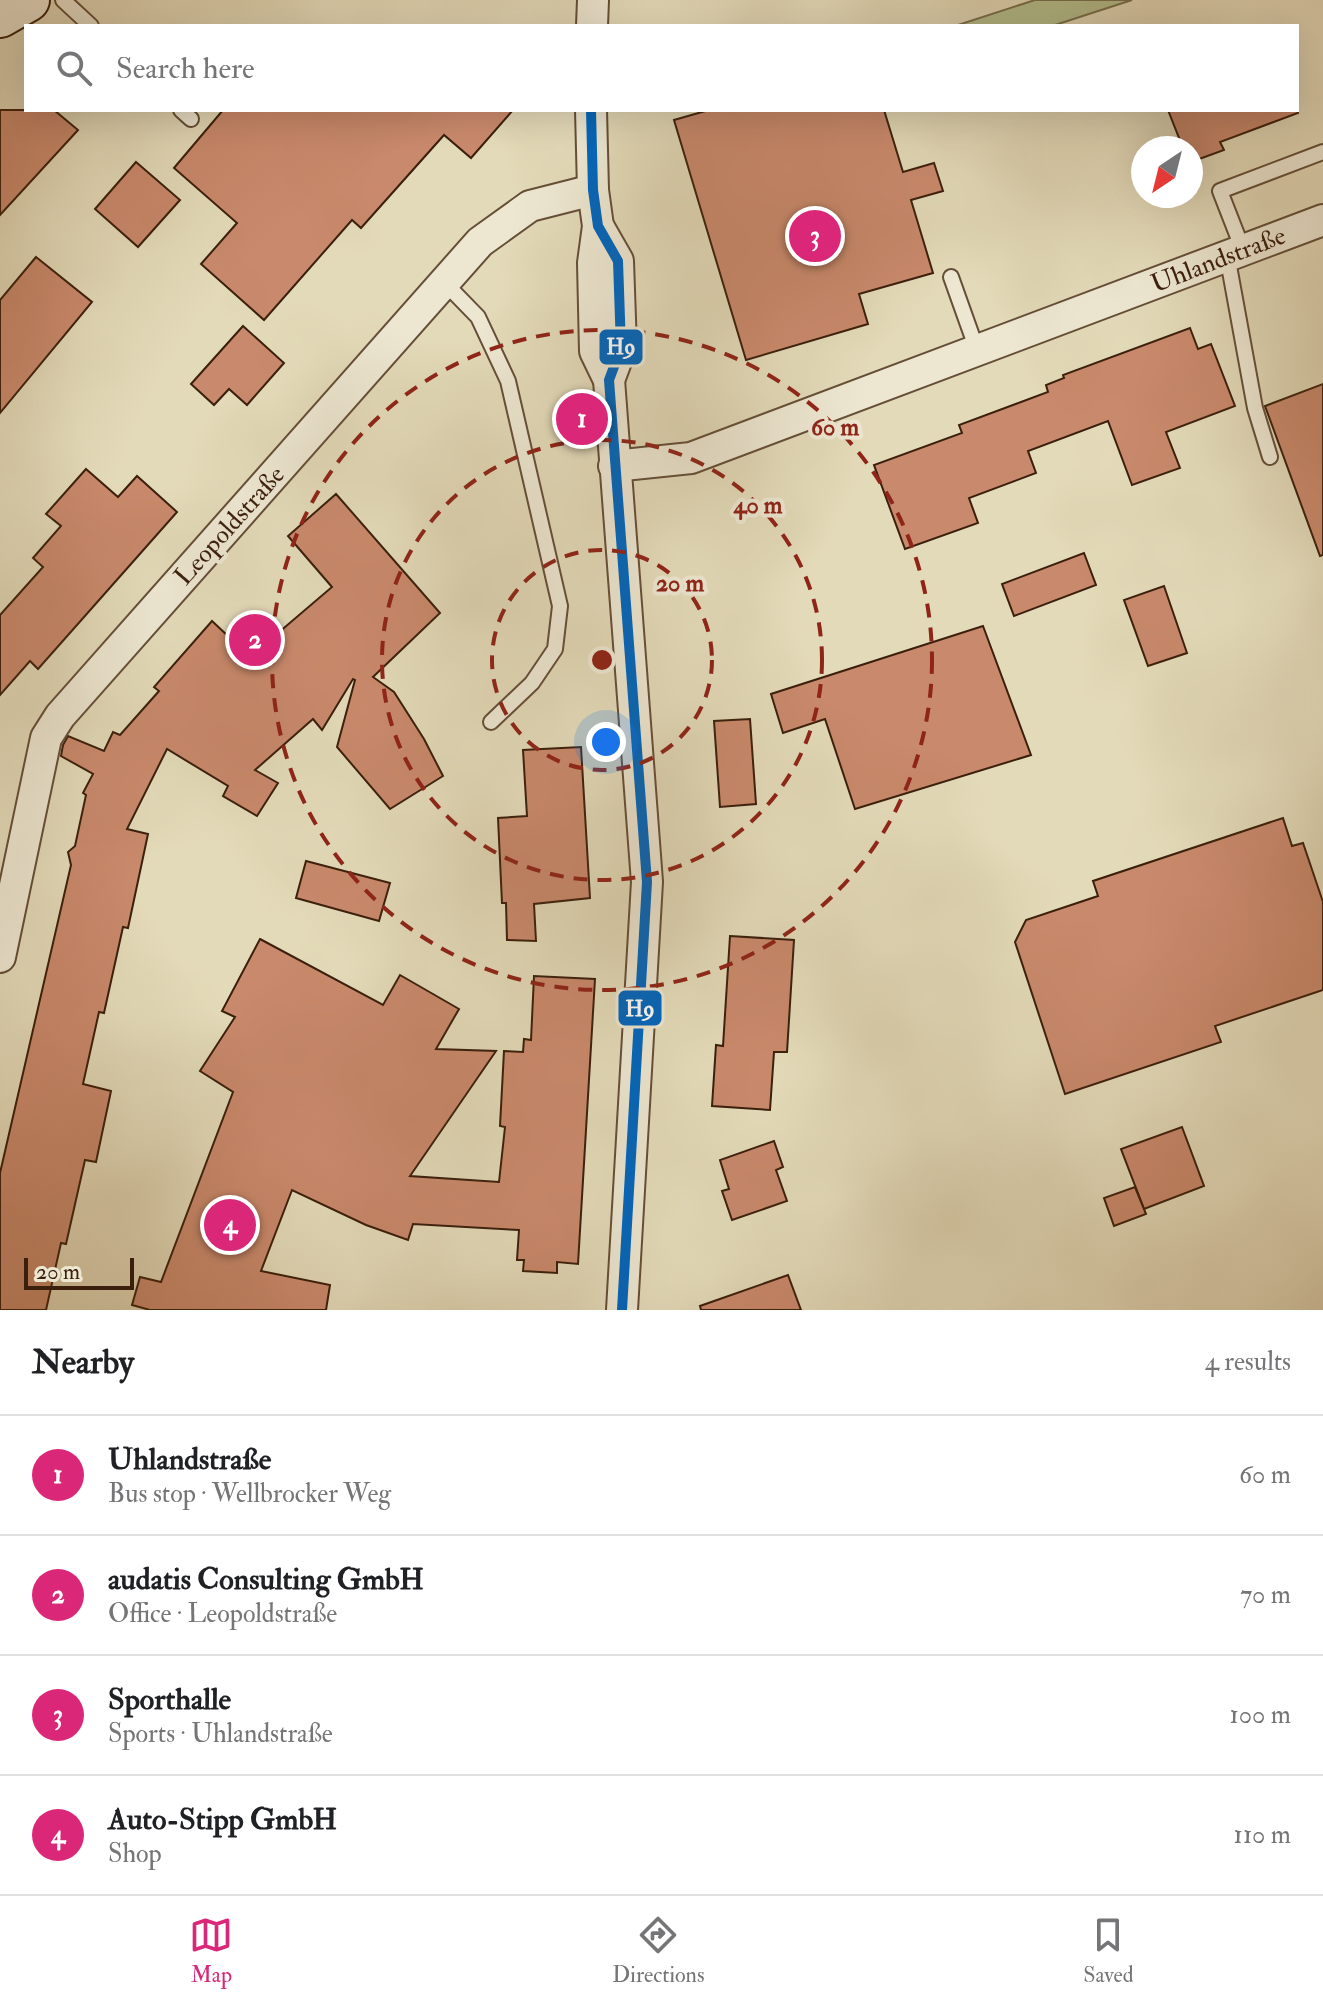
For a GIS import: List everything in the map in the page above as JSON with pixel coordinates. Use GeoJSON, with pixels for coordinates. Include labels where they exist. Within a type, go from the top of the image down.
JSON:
{"type":"FeatureCollection","features":[{"type":"Feature","properties":{"kind":"street"},"geometry":{"type":"LineString","coordinates":[[0,16],[28,0]]}},
{"type":"Feature","properties":{"kind":"street"},"geometry":{"type":"LineString","coordinates":[[592,24],[593,0]]}},
{"type":"Feature","properties":{"kind":"street"},"geometry":{"type":"LineString","coordinates":[[591,112],[593,190],[598,226],[618,261],[621,348],[609,380],[647,882],[622,1310]]}},
{"type":"Feature","properties":{"kind":"street","name":"Leopoldstraße"},"geometry":{"type":"LineString","coordinates":[[0,957],[46,738],[60,716],[480,242],[530,206],[593,190]]}},
{"type":"Feature","properties":{"kind":"street","name":"Uhlandstraße"},"geometry":{"type":"LineString","coordinates":[[614,466],[691,458],[1323,220]]}},
{"type":"Feature","properties":{"kind":"lane"},"geometry":{"type":"LineString","coordinates":[[63,0],[89,24]]}},
{"type":"Feature","properties":{"kind":"lane"},"geometry":{"type":"LineString","coordinates":[[1270,457],[1255,408],[1235,253],[1220,191],[1323,152]]}},
{"type":"Feature","properties":{"kind":"lane"},"geometry":{"type":"LineString","coordinates":[[951,277],[977,350]]}},
{"type":"Feature","properties":{"kind":"lane"},"geometry":{"type":"LineString","coordinates":[[444,282],[478,317],[508,381],[560,606],[555,649],[532,683],[491,722]]}},
{"type":"Feature","properties":{"kind":"green space"},"geometry":{"type":"Polygon","coordinates":[[[1035,0],[1132,0],[1058,24],[961,24],[1035,0]]]}},
{"type":"Feature","properties":{"kind":"building"},"geometry":{"type":"Polygon","coordinates":[[[0,110],[56,112],[78,130],[0,215],[0,110]]]}},
{"type":"Feature","properties":{"kind":"building"},"geometry":{"type":"Polygon","coordinates":[[[221,112],[511,112],[471,158],[444,135],[361,228],[352,220],[264,320],[201,264],[237,223],[174,168],[221,112]]]}},
{"type":"Feature","properties":{"kind":"building"},"geometry":{"type":"Polygon","coordinates":[[[702,112],[885,112],[903,172],[934,163],[943,191],[911,200],[933,273],[859,294],[868,324],[746,360],[674,120],[702,112]]]}},
{"type":"Feature","properties":{"kind":"building"},"geometry":{"type":"Polygon","coordinates":[[[1169,112],[1298,112],[1220,142],[1224,150],[1203,158],[1203,136],[1178,136],[1169,112]]]}},
{"type":"Feature","properties":{"kind":"building"},"geometry":{"type":"Polygon","coordinates":[[[136,162],[180,200],[138,247],[95,209],[136,162]]]}},
{"type":"Feature","properties":{"kind":"building"},"geometry":{"type":"Polygon","coordinates":[[[36,257],[92,302],[0,413],[0,300],[36,257]]]}},
{"type":"Feature","properties":{"kind":"building"},"geometry":{"type":"Polygon","coordinates":[[[243,326],[284,363],[247,405],[229,389],[214,405],[191,384],[243,326]]]}},
{"type":"Feature","properties":{"kind":"building"},"geometry":{"type":"Polygon","coordinates":[[[1190,328],[1198,349],[1211,344],[1235,406],[1166,432],[1180,468],[1132,485],[1108,421],[1028,451],[1036,473],[969,498],[978,523],[905,549],[874,465],[962,433],[959,425],[1048,392],[1046,385],[1064,378],[1063,375],[1190,328]]]}},
{"type":"Feature","properties":{"kind":"building"},"geometry":{"type":"Polygon","coordinates":[[[1323,384],[1323,555],[1320,556],[1265,406],[1323,384]]]}},
{"type":"Feature","properties":{"kind":"building"},"geometry":{"type":"Polygon","coordinates":[[[86,469],[118,497],[137,476],[177,512],[38,669],[30,661],[0,695],[0,615],[43,567],[33,558],[61,526],[46,514],[86,469]]]}},
{"type":"Feature","properties":{"kind":"building"},"geometry":{"type":"Polygon","coordinates":[[[336,494],[440,613],[373,677],[394,692],[443,776],[390,809],[337,747],[353,679],[322,730],[313,719],[255,770],[278,783],[257,816],[223,796],[228,786],[167,749],[127,829],[148,834],[128,928],[123,927],[104,1013],[99,1012],[83,1084],[111,1091],[96,1162],[85,1160],[66,1244],[61,1243],[46,1310],[0,1310],[0,1173],[71,865],[68,852],[75,846],[86,795],[83,793],[93,774],[61,756],[63,745],[68,736],[104,751],[113,732],[120,735],[159,691],[154,687],[212,621],[229,637],[246,618],[271,639],[332,587],[288,536],[336,494]]]}},
{"type":"Feature","properties":{"kind":"building"},"geometry":{"type":"Polygon","coordinates":[[[1084,553],[1096,585],[1014,616],[1002,584],[1084,553]]]}},
{"type":"Feature","properties":{"kind":"building"},"geometry":{"type":"Polygon","coordinates":[[[1164,586],[1187,653],[1148,666],[1124,600],[1164,586]]]}},
{"type":"Feature","properties":{"kind":"building"},"geometry":{"type":"Polygon","coordinates":[[[983,626],[1031,755],[855,809],[825,719],[783,733],[771,694],[983,626]]]}},
{"type":"Feature","properties":{"kind":"building"},"geometry":{"type":"Polygon","coordinates":[[[750,719],[756,804],[720,807],[714,721],[750,719]]]}},
{"type":"Feature","properties":{"kind":"building"},"geometry":{"type":"Polygon","coordinates":[[[581,747],[590,898],[534,904],[536,941],[507,940],[498,818],[527,816],[523,750],[581,747]]]}},
{"type":"Feature","properties":{"kind":"building"},"geometry":{"type":"Polygon","coordinates":[[[1283,818],[1292,846],[1303,843],[1323,902],[1323,990],[1215,1026],[1221,1042],[1065,1094],[1015,942],[1026,920],[1098,896],[1093,881],[1283,818]]]}},
{"type":"Feature","properties":{"kind":"building"},"geometry":{"type":"Polygon","coordinates":[[[306,861],[390,883],[379,921],[296,898],[306,861]]]}},
{"type":"Feature","properties":{"kind":"building"},"geometry":{"type":"Polygon","coordinates":[[[730,936],[794,940],[787,1052],[774,1052],[770,1110],[712,1106],[716,1045],[723,1046],[730,936]]]}},
{"type":"Feature","properties":{"kind":"building"},"geometry":{"type":"Polygon","coordinates":[[[260,939],[383,1005],[400,975],[459,1009],[436,1049],[496,1051],[410,1176],[499,1182],[505,1127],[500,1126],[504,1051],[523,1052],[524,1039],[531,1040],[534,976],[595,979],[578,1264],[557,1262],[557,1273],[523,1271],[524,1260],[517,1260],[519,1230],[413,1224],[408,1240],[366,1225],[292,1190],[261,1271],[330,1285],[326,1310],[150,1310],[132,1305],[140,1277],[161,1282],[233,1092],[200,1071],[235,1017],[222,1011],[260,939]]]}},
{"type":"Feature","properties":{"kind":"building"},"geometry":{"type":"Polygon","coordinates":[[[1182,1127],[1204,1186],[1144,1209],[1121,1149],[1182,1127]]]}},
{"type":"Feature","properties":{"kind":"building"},"geometry":{"type":"Polygon","coordinates":[[[774,1141],[783,1167],[776,1170],[787,1201],[732,1220],[722,1191],[729,1189],[720,1160],[774,1141]]]}},
{"type":"Feature","properties":{"kind":"building"},"geometry":{"type":"Polygon","coordinates":[[[1135,1187],[1146,1214],[1114,1226],[1104,1198],[1135,1187]]]}},
{"type":"Feature","properties":{"kind":"building"},"geometry":{"type":"Polygon","coordinates":[[[788,1275],[801,1310],[701,1310],[700,1306],[788,1275]]]}},
{"type":"Feature","properties":{"kind":"transit line","name":"H9"},"geometry":{"type":"LineString","coordinates":[[591,112],[593,190],[598,226],[618,261],[621,348],[609,380],[647,882],[622,1310]]}},
{"type":"Feature","properties":{"kind":"place","name":"Sporthalle"},"geometry":{"type":"Point","coordinates":[815,236]}},
{"type":"Feature","properties":{"kind":"place","name":"Uhlandstraße"},"geometry":{"type":"Point","coordinates":[582,419]}},
{"type":"Feature","properties":{"kind":"place","name":"audatis Consulting GmbH"},"geometry":{"type":"Point","coordinates":[255,640]}},
{"type":"Feature","properties":{"kind":"place","name":"Auto-Stipp GmbH"},"geometry":{"type":"Point","coordinates":[230,1225]}}]}
